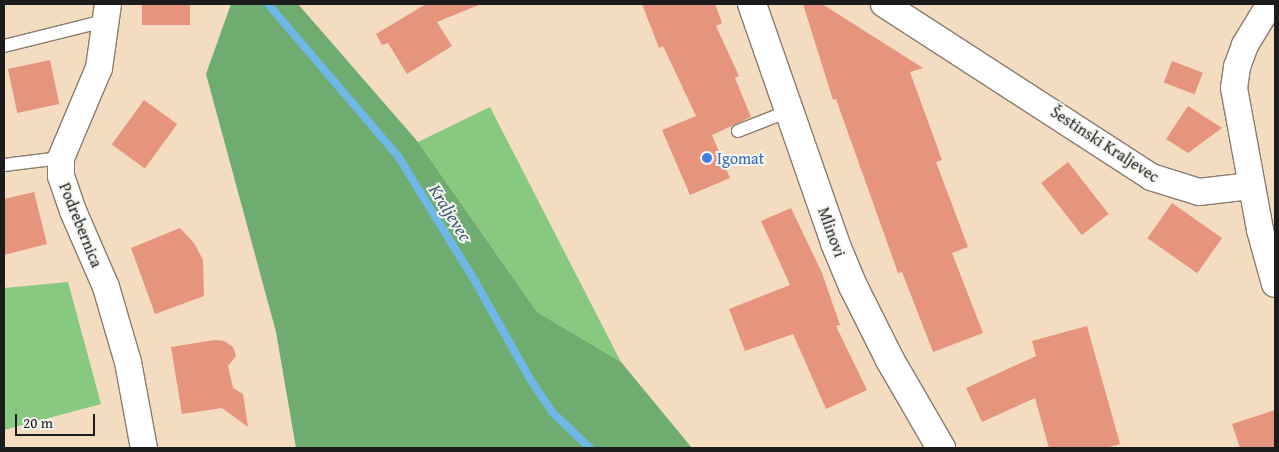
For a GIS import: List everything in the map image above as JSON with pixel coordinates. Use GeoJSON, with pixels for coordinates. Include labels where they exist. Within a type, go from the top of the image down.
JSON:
{"type":"FeatureCollection","features":[{"type":"Feature","properties":{"kind":"main road","name":"Mlinovi"},"geometry":{"type":"LineString","coordinates":[[752,4],[835,243],[868,320],[941,448]]}},
{"type":"Feature","properties":{"kind":"street","name":"Šestinski Kraljevec"},"geometry":{"type":"LineString","coordinates":[[884,4],[1151,177],[1199,192],[1251,186]]}},
{"type":"Feature","properties":{"kind":"street"},"geometry":{"type":"LineString","coordinates":[[1270,4],[1245,45],[1237,67],[1234,88],[1251,186],[1275,284]]}},
{"type":"Feature","properties":{"kind":"street","name":"Podrebernica"},"geometry":{"type":"LineString","coordinates":[[108,12],[98,68],[61,158],[61,176],[73,212],[106,287],[128,362],[144,448]]}},
{"type":"Feature","properties":{"kind":"lane"},"geometry":{"type":"LineString","coordinates":[[4,46],[108,12]]}},
{"type":"Feature","properties":{"kind":"lane"},"geometry":{"type":"LineString","coordinates":[[738,130],[789,110]]}},
{"type":"Feature","properties":{"kind":"lane"},"geometry":{"type":"LineString","coordinates":[[4,166],[61,158]]}},
{"type":"Feature","properties":{"kind":"green space"},"geometry":{"type":"Polygon","coordinates":[[[231,4],[298,4],[418,142],[537,312],[621,362],[692,448],[296,448],[276,332],[206,74],[231,4]]]}},
{"type":"Feature","properties":{"kind":"green space"},"geometry":{"type":"Polygon","coordinates":[[[490,107],[621,362],[537,312],[418,142],[490,107]]]}},
{"type":"Feature","properties":{"kind":"green space"},"geometry":{"type":"Polygon","coordinates":[[[68,282],[101,404],[4,430],[4,288],[68,282]]]}},
{"type":"Feature","properties":{"kind":"building"},"geometry":{"type":"Polygon","coordinates":[[[142,4],[190,4],[190,25],[142,25],[142,4]]]}},
{"type":"Feature","properties":{"kind":"building"},"geometry":{"type":"Polygon","coordinates":[[[426,4],[481,4],[437,22],[452,46],[407,74],[388,43],[382,45],[376,34],[426,4]]]}},
{"type":"Feature","properties":{"kind":"building"},"geometry":{"type":"Polygon","coordinates":[[[642,4],[715,4],[722,23],[716,26],[739,76],[735,78],[751,117],[712,135],[730,178],[690,195],[662,130],[696,116],[663,46],[659,48],[642,4]]]}},
{"type":"Feature","properties":{"kind":"building"},"geometry":{"type":"Polygon","coordinates":[[[803,4],[822,4],[923,68],[910,72],[942,160],[936,162],[968,247],[952,253],[983,333],[933,352],[902,272],[898,273],[836,99],[833,100],[803,4]]]}},
{"type":"Feature","properties":{"kind":"building"},"geometry":{"type":"Polygon","coordinates":[[[50,60],[59,104],[17,113],[8,69],[50,60]]]}},
{"type":"Feature","properties":{"kind":"building"},"geometry":{"type":"Polygon","coordinates":[[[1172,61],[1203,73],[1195,94],[1164,82],[1172,61]]]}},
{"type":"Feature","properties":{"kind":"building"},"geometry":{"type":"Polygon","coordinates":[[[144,100],[177,124],[145,169],[112,144],[144,100]]]}},
{"type":"Feature","properties":{"kind":"building"},"geometry":{"type":"Polygon","coordinates":[[[1188,106],[1222,128],[1188,153],[1166,139],[1188,106]]]}},
{"type":"Feature","properties":{"kind":"building"},"geometry":{"type":"Polygon","coordinates":[[[1068,162],[1109,214],[1082,235],[1041,183],[1068,162]]]}},
{"type":"Feature","properties":{"kind":"building"},"geometry":{"type":"Polygon","coordinates":[[[34,192],[47,244],[4,255],[4,199],[34,192]]]}},
{"type":"Feature","properties":{"kind":"building"},"geometry":{"type":"Polygon","coordinates":[[[1172,203],[1222,238],[1197,273],[1147,238],[1172,203]]]}},
{"type":"Feature","properties":{"kind":"building"},"geometry":{"type":"Polygon","coordinates":[[[791,208],[822,273],[840,325],[836,326],[867,390],[826,409],[793,334],[745,351],[729,309],[790,285],[761,221],[791,208]]]}},
{"type":"Feature","properties":{"kind":"building"},"geometry":{"type":"Polygon","coordinates":[[[180,228],[194,243],[203,260],[204,296],[155,314],[131,248],[180,228]]]}},
{"type":"Feature","properties":{"kind":"building"},"geometry":{"type":"Polygon","coordinates":[[[1087,326],[1120,444],[1106,448],[1049,448],[1035,398],[982,422],[966,388],[1036,356],[1032,341],[1087,326]]]}},
{"type":"Feature","properties":{"kind":"building"},"geometry":{"type":"Polygon","coordinates":[[[215,340],[224,341],[233,347],[236,356],[228,366],[233,388],[243,394],[248,427],[222,408],[182,414],[171,347],[215,340]]]}},
{"type":"Feature","properties":{"kind":"building"},"geometry":{"type":"Polygon","coordinates":[[[1275,410],[1275,448],[1240,448],[1232,424],[1275,410]]]}},
{"type":"Feature","properties":{"kind":"waterway","name":"Kraljevec"},"geometry":{"type":"LineString","coordinates":[[268,4],[398,156],[476,283],[530,379],[552,412],[590,448]]}},
{"type":"Feature","properties":{"kind":"place","name":"Igomat"},"geometry":{"type":"Point","coordinates":[707,158]}}]}
